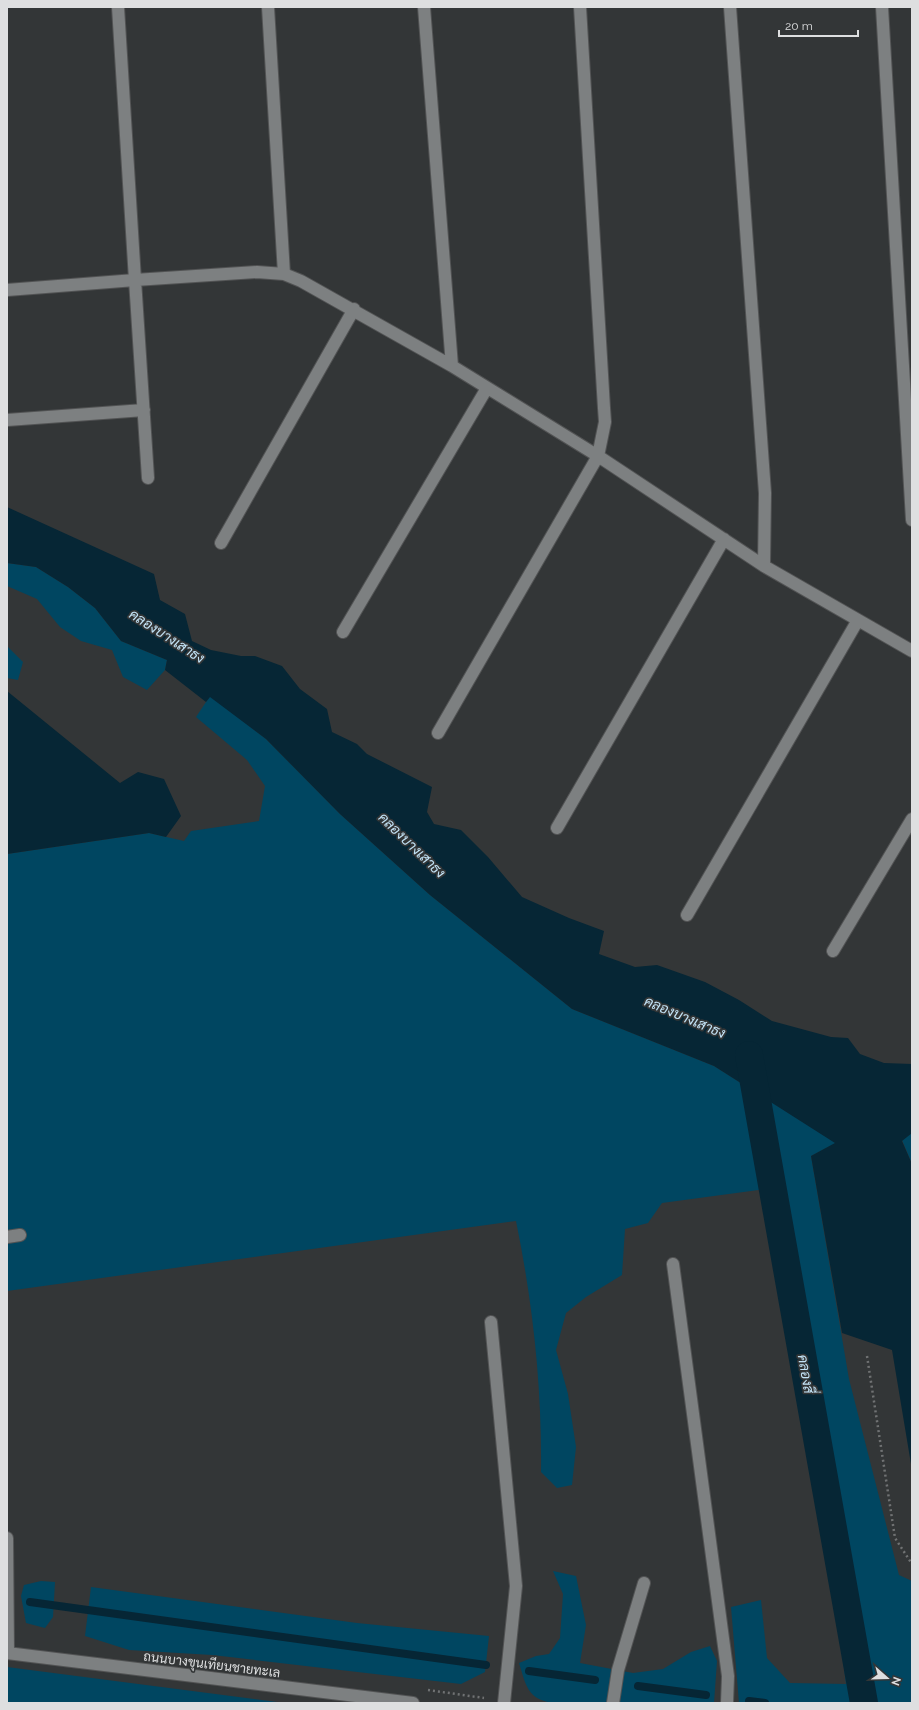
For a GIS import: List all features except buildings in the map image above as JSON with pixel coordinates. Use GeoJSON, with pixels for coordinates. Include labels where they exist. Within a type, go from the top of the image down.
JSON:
{"type":"FeatureCollection","features":[{"type":"Feature","properties":{"kind":"street"},"geometry":{"type":"LineString","coordinates":[[118,7],[148,478]]}},
{"type":"Feature","properties":{"kind":"street"},"geometry":{"type":"LineString","coordinates":[[268,7],[284,274]]}},
{"type":"Feature","properties":{"kind":"street"},"geometry":{"type":"LineString","coordinates":[[424,7],[452,366]]}},
{"type":"Feature","properties":{"kind":"street"},"geometry":{"type":"LineString","coordinates":[[438,733],[598,456],[605,422],[580,7]]}},
{"type":"Feature","properties":{"kind":"street"},"geometry":{"type":"LineString","coordinates":[[730,7],[765,493],[764,566]]}},
{"type":"Feature","properties":{"kind":"street"},"geometry":{"type":"LineString","coordinates":[[882,7],[912,520]]}},
{"type":"Feature","properties":{"kind":"street"},"geometry":{"type":"LineString","coordinates":[[7,290],[257,272],[284,274],[301,281],[354,309],[452,366],[598,456],[764,566],[912,651]]}},
{"type":"Feature","properties":{"kind":"street"},"geometry":{"type":"LineString","coordinates":[[221,543],[354,309]]}},
{"type":"Feature","properties":{"kind":"street"},"geometry":{"type":"LineString","coordinates":[[343,632],[487,388]]}},
{"type":"Feature","properties":{"kind":"street"},"geometry":{"type":"LineString","coordinates":[[7,420],[144,410]]}},
{"type":"Feature","properties":{"kind":"street"},"geometry":{"type":"LineString","coordinates":[[557,828],[724,539]]}},
{"type":"Feature","properties":{"kind":"street"},"geometry":{"type":"LineString","coordinates":[[687,915],[858,620]]}},
{"type":"Feature","properties":{"kind":"street"},"geometry":{"type":"LineString","coordinates":[[833,951],[912,819]]}},
{"type":"Feature","properties":{"kind":"street"},"geometry":{"type":"LineString","coordinates":[[7,1237],[20,1235]]}},
{"type":"Feature","properties":{"kind":"street"},"geometry":{"type":"LineString","coordinates":[[673,1264],[728,1676],[727,1703]]}},
{"type":"Feature","properties":{"kind":"street"},"geometry":{"type":"LineString","coordinates":[[491,1322],[516,1586],[504,1703]]}},
{"type":"Feature","properties":{"kind":"street"},"geometry":{"type":"LineString","coordinates":[[7,1538],[8,1653]]}},
{"type":"Feature","properties":{"kind":"street"},"geometry":{"type":"LineString","coordinates":[[613,1703],[618,1670],[644,1583]]}},
{"type":"Feature","properties":{"kind":"street","name":"ถนนบางขุนเทียนชายทะเล"},"geometry":{"type":"LineString","coordinates":[[8,1653],[413,1703]]}},
{"type":"Feature","properties":{"kind":"path"},"geometry":{"type":"LineString","coordinates":[[867,1356],[894,1538],[912,1564]]}},
{"type":"Feature","properties":{"kind":"shaded area"},"geometry":{"type":"Polygon","coordinates":[[[7,563],[36,567],[68,587],[95,608],[121,641],[167,660],[165,670],[147,690],[123,677],[112,650],[81,641],[60,627],[37,599],[7,586],[7,563]]]}},
{"type":"Feature","properties":{"kind":"shaded area"},"geometry":{"type":"Polygon","coordinates":[[[7,646],[23,662],[18,680],[7,678],[7,646]]]}},
{"type":"Feature","properties":{"kind":"shaded area"},"geometry":{"type":"Polygon","coordinates":[[[210,696],[266,739],[340,814],[430,895],[572,1009],[714,1066],[836,1143],[811,1156],[849,1379],[899,1575],[912,1581],[912,1703],[739,1703],[731,1607],[761,1600],[767,1658],[790,1683],[846,1684],[829,1548],[766,1189],[662,1203],[648,1223],[625,1229],[622,1275],[586,1297],[566,1313],[556,1350],[568,1394],[576,1447],[572,1485],[557,1488],[541,1472],[540,1409],[532,1314],[516,1221],[7,1291],[7,854],[149,833],[184,841],[191,831],[259,821],[265,786],[247,760],[196,717],[210,696]]]}},
{"type":"Feature","properties":{"kind":"shaded area"},"geometry":{"type":"Polygon","coordinates":[[[912,1133],[912,1164],[902,1140],[912,1133]]]}},
{"type":"Feature","properties":{"kind":"shaded area"},"geometry":{"type":"Polygon","coordinates":[[[553,1571],[576,1576],[586,1625],[580,1663],[633,1673],[663,1669],[691,1652],[710,1646],[717,1661],[714,1703],[553,1703],[544,1701],[533,1694],[526,1684],[519,1663],[536,1656],[549,1654],[560,1638],[563,1594],[553,1571]]]}},
{"type":"Feature","properties":{"kind":"shaded area"},"geometry":{"type":"Polygon","coordinates":[[[41,1581],[55,1582],[53,1617],[45,1628],[26,1623],[21,1596],[24,1585],[41,1581]]]}},
{"type":"Feature","properties":{"kind":"shaded area"},"geometry":{"type":"Polygon","coordinates":[[[91,1587],[357,1623],[489,1636],[485,1672],[461,1684],[212,1655],[129,1650],[85,1636],[91,1587]]]}},
{"type":"Feature","properties":{"kind":"shaded area"},"geometry":{"type":"Polygon","coordinates":[[[7,1667],[285,1703],[7,1703],[7,1667]]]}},
{"type":"Feature","properties":{"kind":"water","name":"คลองบางเสาธง"},"geometry":{"type":"Polygon","coordinates":[[[7,507],[154,574],[160,600],[185,614],[192,641],[211,650],[241,656],[255,656],[282,666],[300,689],[327,709],[332,732],[357,744],[367,754],[432,787],[427,812],[434,824],[461,830],[488,857],[522,897],[569,918],[604,931],[599,954],[635,967],[657,965],[705,982],[739,1000],[772,1021],[831,1037],[848,1038],[860,1054],[884,1063],[912,1064],[912,1133],[902,1141],[912,1164],[912,1470],[892,1350],[842,1333],[811,1156],[835,1143],[714,1066],[572,1009],[430,895],[340,814],[266,739],[210,697],[206,702],[165,670],[167,660],[121,641],[95,608],[68,587],[36,567],[7,563],[7,507]]]}},
{"type":"Feature","properties":{"kind":"water"},"geometry":{"type":"Polygon","coordinates":[[[7,691],[120,783],[138,772],[164,779],[181,816],[166,837],[149,833],[7,854],[7,691]]]}},
{"type":"Feature","properties":{"kind":"waterway","name":"คลองสี่"},"geometry":{"type":"LineString","coordinates":[[749,1055],[864,1703]]}},
{"type":"Feature","properties":{"kind":"waterway"},"geometry":{"type":"LineString","coordinates":[[30,1602],[486,1665]]}},
{"type":"Feature","properties":{"kind":"waterway"},"geometry":{"type":"LineString","coordinates":[[529,1671],[595,1680]]}},
{"type":"Feature","properties":{"kind":"waterway"},"geometry":{"type":"LineString","coordinates":[[638,1686],[706,1695]]}},
{"type":"Feature","properties":{"kind":"waterway"},"geometry":{"type":"LineString","coordinates":[[749,1701],[765,1703]]}}]}
